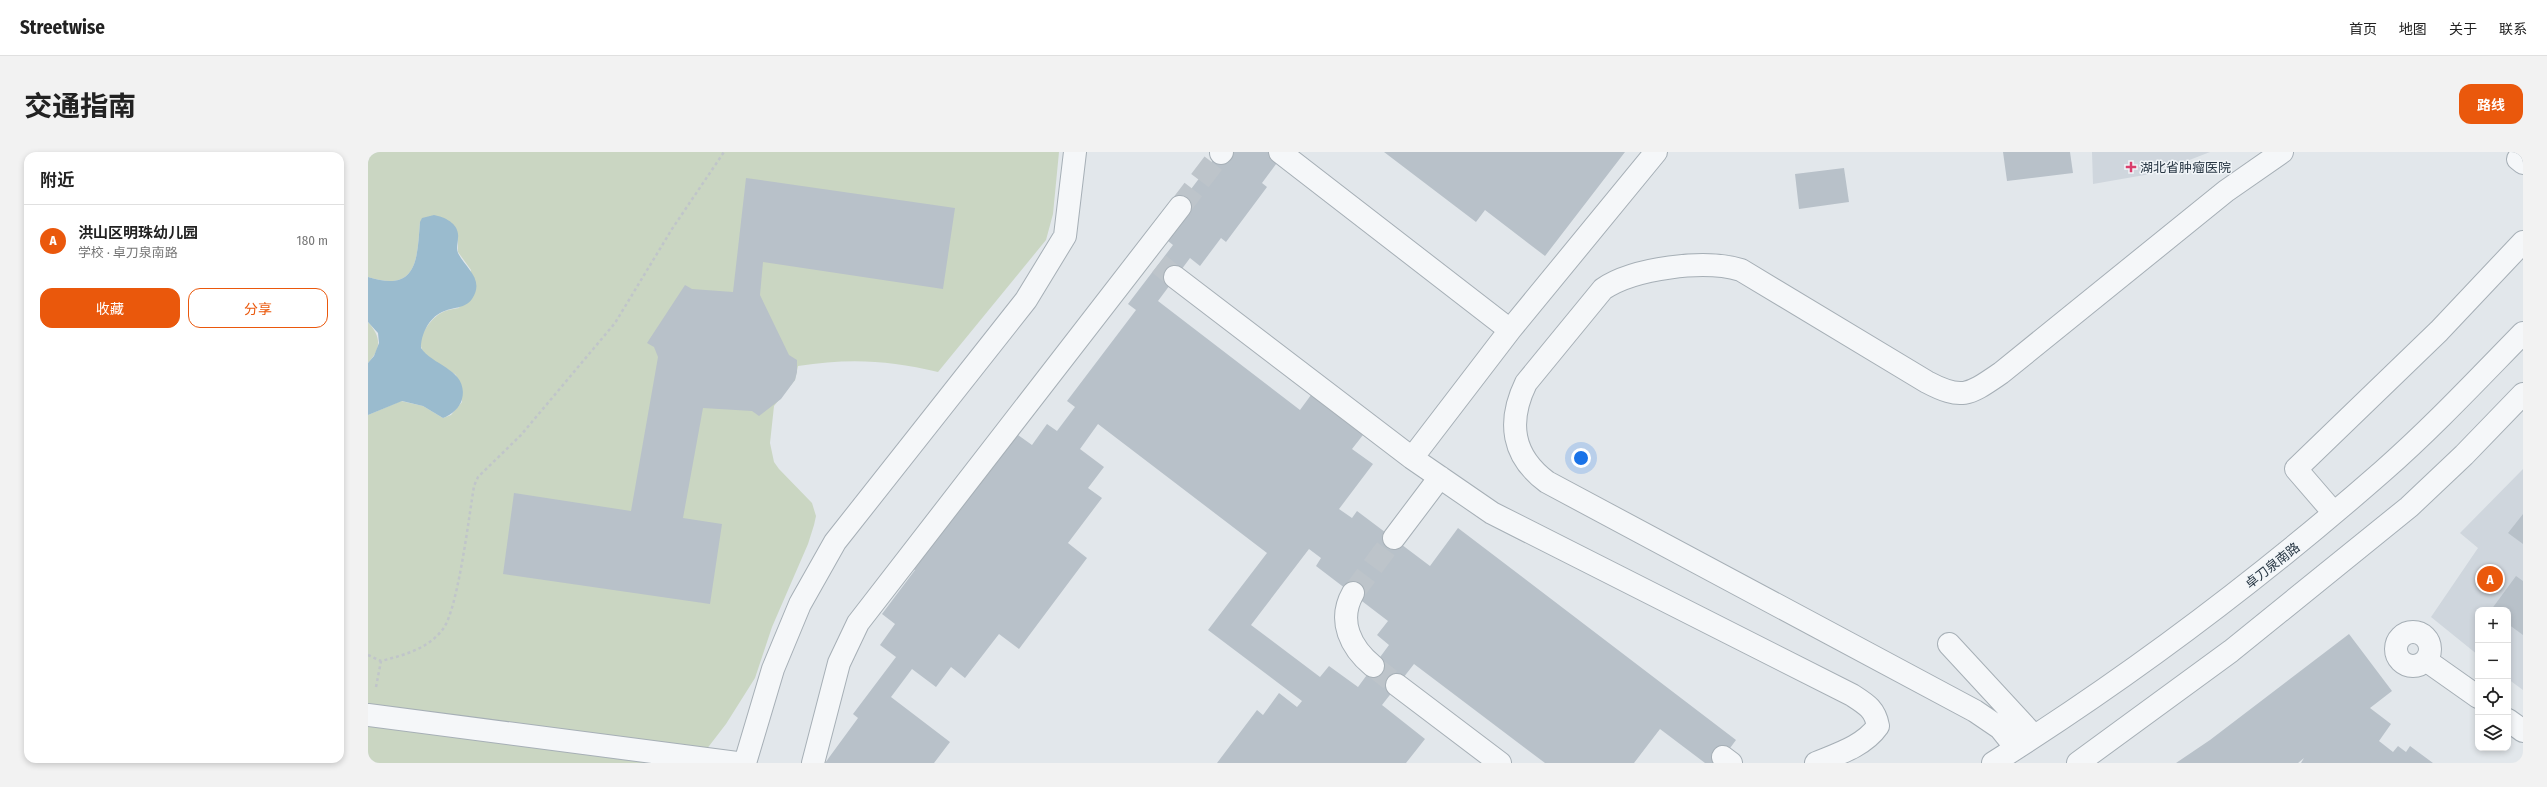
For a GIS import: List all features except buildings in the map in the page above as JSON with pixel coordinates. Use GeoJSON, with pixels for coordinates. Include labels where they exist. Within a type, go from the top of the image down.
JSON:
{"type":"FeatureCollection","features":[{"type":"Feature","properties":{"kind":"street"},"geometry":{"type":"LineString","coordinates":[[744,763],[773,669],[800,604],[831,548],[853,518],[1026,300],[1065,236],[1075,152]]}},
{"type":"Feature","properties":{"kind":"street"},"geometry":{"type":"LineString","coordinates":[[1280,152],[1510,330]]}},
{"type":"Feature","properties":{"kind":"street"},"geometry":{"type":"LineString","coordinates":[[1412,458],[1510,330],[1656,152]]}},
{"type":"Feature","properties":{"kind":"street"},"geometry":{"type":"LineString","coordinates":[[2016,748],[2000,728],[1980,714],[1547,482],[1525,462],[1518,441],[1514,419],[1517,402],[1526,383],[1603,289],[1618,279],[1696,263],[1728,266],[1741,270],[1927,382],[1944,390],[1970,393],[2001,373],[2226,192],[2282,152]]}},
{"type":"Feature","properties":{"kind":"street"},"geometry":{"type":"LineString","coordinates":[[812,763],[839,663],[858,623],[1152,259],[1180,207]]}},
{"type":"Feature","properties":{"kind":"street"},"geometry":{"type":"LineString","coordinates":[[2334,513],[2296,469],[2439,331],[2523,242]]}},
{"type":"Feature","properties":{"kind":"street"},"geometry":{"type":"LineString","coordinates":[[1175,277],[1412,458],[1492,513],[1852,695],[1869,706],[1876,714],[1878,726],[1872,734],[1845,751],[1816,763]]}},
{"type":"Feature","properties":{"kind":"street","name":"卓刀泉南路"},"geometry":{"type":"LineString","coordinates":[[1993,763],[2075,710],[2211,612],[2334,513],[2433,425],[2523,333]]}},
{"type":"Feature","properties":{"kind":"street"},"geometry":{"type":"LineString","coordinates":[[2078,763],[2232,651],[2409,507],[2464,455],[2523,394]]}},
{"type":"Feature","properties":{"kind":"street"},"geometry":{"type":"LineString","coordinates":[[1394,538],[1440,477]]}},
{"type":"Feature","properties":{"kind":"street"},"geometry":{"type":"LineString","coordinates":[[1353,593],[1347,607],[1350,637],[1355,649],[1374,666]]}},
{"type":"Feature","properties":{"kind":"street"},"geometry":{"type":"LineString","coordinates":[[1949,644],[2034,736]]}},
{"type":"Feature","properties":{"kind":"street"},"geometry":{"type":"LineString","coordinates":[[2427,661],[2475,696]]}},
{"type":"Feature","properties":{"kind":"street"},"geometry":{"type":"LineString","coordinates":[[1397,685],[1500,763]]}},
{"type":"Feature","properties":{"kind":"street"},"geometry":{"type":"LineString","coordinates":[[369,715],[737,763]]}},
{"type":"Feature","properties":{"kind":"street"},"geometry":{"type":"LineString","coordinates":[[2511,722],[2523,731]]}},
{"type":"Feature","properties":{"kind":"path"},"geometry":{"type":"LineString","coordinates":[[368,655],[381,661],[427,645],[443,629],[452,608],[474,486],[478,477],[520,435],[615,323],[672,229],[724,152]]}},
{"type":"Feature","properties":{"kind":"path"},"geometry":{"type":"LineString","coordinates":[[369,715],[381,661]]}},
{"type":"Feature","properties":{"kind":"shaded area","name":"湖北省肿瘤医院"},"geometry":{"type":"Polygon","coordinates":[[[2092,152],[2210,152],[2156,173],[2093,184],[2092,152]]]}},
{"type":"Feature","properties":{"kind":"shaded area"},"geometry":{"type":"Polygon","coordinates":[[[2523,469],[2523,690],[2511,681],[2511,607],[2475,607],[2475,653],[2431,617],[2478,548],[2460,533],[2523,469]]]}},
{"type":"Feature","properties":{"kind":"green space"},"geometry":{"type":"Polygon","coordinates":[[[368,152],[1059,152],[1053,214],[1046,240],[938,372],[902,365],[852,361],[817,363],[798,366],[795,380],[774,406],[770,443],[774,462],[812,503],[816,516],[808,544],[772,627],[755,678],[726,724],[696,763],[368,763],[368,415],[401,401],[423,406],[443,418],[451,415],[462,402],[456,375],[436,363],[425,354],[421,344],[424,332],[436,316],[445,311],[459,308],[471,270],[458,252],[458,238],[420,222],[418,248],[415,260],[412,269],[406,276],[397,280],[384,281],[368,277],[368,152]]]}},
{"type":"Feature","properties":{"kind":"green space"},"geometry":{"type":"Polygon","coordinates":[[[368,322],[377,338],[378,347],[373,358],[368,363],[368,322]]]}},
{"type":"Feature","properties":{"kind":"water"},"geometry":{"type":"Polygon","coordinates":[[[434,215],[447,219],[457,229],[458,253],[473,274],[476,286],[472,299],[466,305],[446,310],[433,318],[422,337],[421,348],[426,354],[449,369],[460,381],[463,389],[462,399],[455,411],[443,418],[423,406],[402,401],[368,415],[368,363],[374,356],[379,343],[378,333],[368,322],[368,277],[384,281],[397,280],[406,276],[412,269],[415,260],[418,248],[420,222],[422,218],[434,215]]]}},
{"type":"Feature","properties":{"kind":"tunnel"},"geometry":{"type":"LineString","coordinates":[[1180,207],[1221,153]]}},
{"type":"Feature","properties":{"kind":"tunnel"},"geometry":{"type":"LineString","coordinates":[[1159,264],[1175,277]]}},
{"type":"Feature","properties":{"kind":"tunnel"},"geometry":{"type":"LineString","coordinates":[[1353,593],[1394,538]]}},
{"type":"Feature","properties":{"kind":"tunnel"},"geometry":{"type":"LineString","coordinates":[[1373,666],[1397,685]]}},
{"type":"Feature","properties":{"kind":"place","name":"湖北省肿瘤医院"},"geometry":{"type":"Point","coordinates":[2131,167]}},
{"type":"Feature","properties":{"kind":"place","name":"洪山区明珠幼儿园"},"geometry":{"type":"Point","coordinates":[2490,579]}}]}
